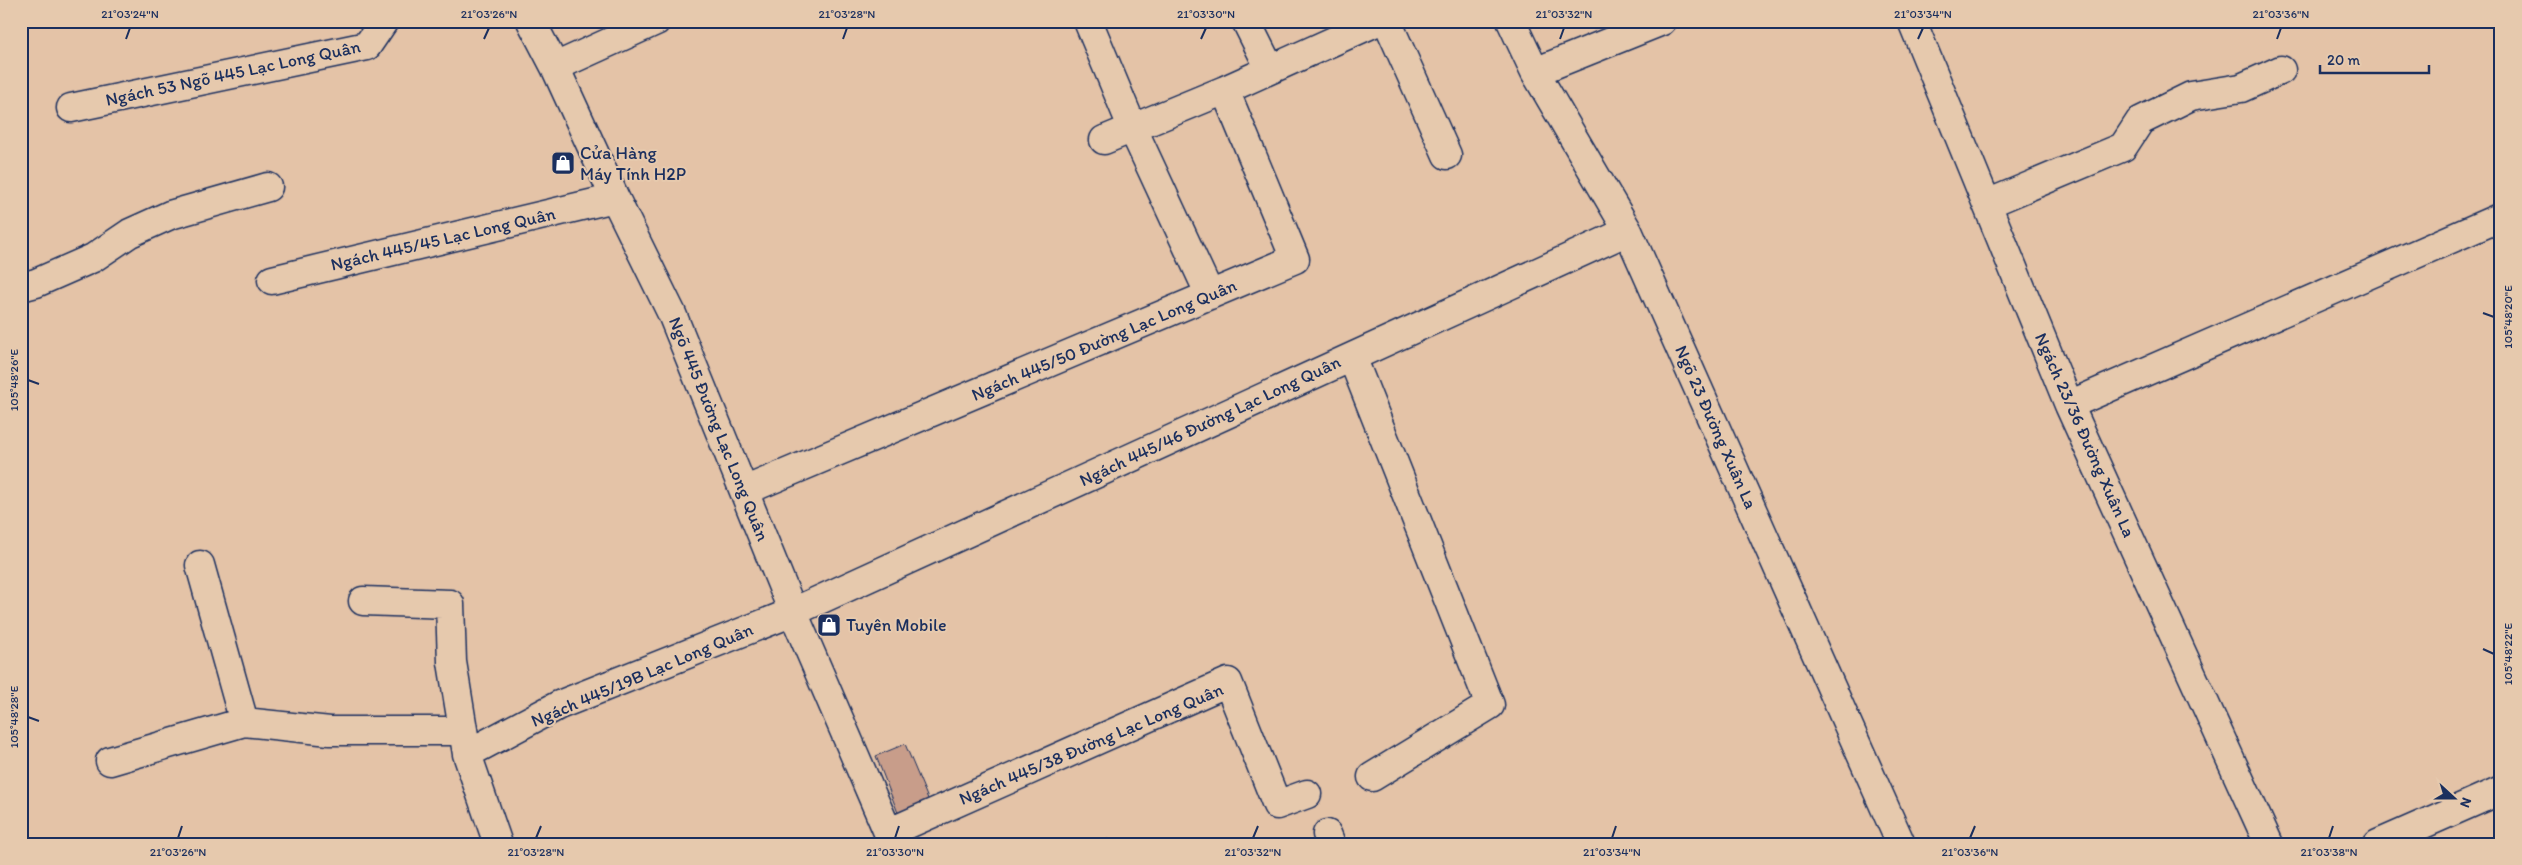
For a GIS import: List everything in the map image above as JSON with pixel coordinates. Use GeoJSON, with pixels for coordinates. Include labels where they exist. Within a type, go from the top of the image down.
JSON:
{"type":"FeatureCollection","features":[{"type":"Feature","properties":{"kind":"street","name":"Ngách 53 Ngõ 445 Lạc Long Quân"},"geometry":{"type":"LineString","coordinates":[[71,108],[367,46],[384,21]]}},
{"type":"Feature","properties":{"kind":"street","name":"Ngõ 445 Đường Lạc Long Quân"},"geometry":{"type":"LineString","coordinates":[[531,21],[555,67],[615,198],[672,314],[793,612],[890,838]]}},
{"type":"Feature","properties":{"kind":"street"},"geometry":{"type":"LineString","coordinates":[[555,67],[656,21]]}},
{"type":"Feature","properties":{"kind":"street"},"geometry":{"type":"LineString","coordinates":[[1088,21],[1133,129],[1210,295]]}},
{"type":"Feature","properties":{"kind":"street"},"geometry":{"type":"LineString","coordinates":[[1246,21],[1270,69]]}},
{"type":"Feature","properties":{"kind":"street"},"geometry":{"type":"LineString","coordinates":[[1104,140],[1225,90],[1378,21]]}},
{"type":"Feature","properties":{"kind":"street"},"geometry":{"type":"LineString","coordinates":[[1387,21],[1447,155]]}},
{"type":"Feature","properties":{"kind":"street","name":"Ngõ 23 Đường Xuân La"},"geometry":{"type":"LineString","coordinates":[[1511,21],[1535,72],[1628,231],[1902,844]]}},
{"type":"Feature","properties":{"kind":"street"},"geometry":{"type":"LineString","coordinates":[[1535,72],[1662,21]]}},
{"type":"Feature","properties":{"kind":"street","name":"Ngách 23/36 Đường Xuân La"},"geometry":{"type":"LineString","coordinates":[[1912,21],[2069,405],[2269,844]]}},
{"type":"Feature","properties":{"kind":"street"},"geometry":{"type":"LineString","coordinates":[[1986,204],[2122,147],[2140,121],[2191,96],[2241,88],[2281,70]]}},
{"type":"Feature","properties":{"kind":"street","name":"Ngách 445/50 Đường Lạc Long Quân"},"geometry":{"type":"LineString","coordinates":[[744,491],[1295,259],[1225,90]]}},
{"type":"Feature","properties":{"kind":"street"},"geometry":{"type":"LineString","coordinates":[[21,287],[36,283],[93,258],[130,233],[170,215],[268,187]]}},
{"type":"Feature","properties":{"kind":"street","name":"Ngách 445/45 Lạc Long Quân"},"geometry":{"type":"LineString","coordinates":[[272,280],[615,198]]}},
{"type":"Feature","properties":{"kind":"street"},"geometry":{"type":"LineString","coordinates":[[2069,405],[2501,217]]}},
{"type":"Feature","properties":{"kind":"street","name":"Ngách 445/46 Đường Lạc Long Quân"},"geometry":{"type":"LineString","coordinates":[[793,612],[1628,231]]}},
{"type":"Feature","properties":{"kind":"street"},"geometry":{"type":"LineString","coordinates":[[1352,356],[1490,705],[1372,776]]}},
{"type":"Feature","properties":{"kind":"street"},"geometry":{"type":"LineString","coordinates":[[200,565],[244,722]]}},
{"type":"Feature","properties":{"kind":"street"},"geometry":{"type":"LineString","coordinates":[[363,601],[450,604],[452,662],[465,743],[498,844]]}},
{"type":"Feature","properties":{"kind":"street","name":"Ngách 445/19B Lạc Long Quân"},"geometry":{"type":"LineString","coordinates":[[465,743],[793,612]]}},
{"type":"Feature","properties":{"kind":"street","name":"Ngách 445/38 Đường Lạc Long Quân"},"geometry":{"type":"LineString","coordinates":[[890,838],[1228,682],[1277,805],[1307,794]]}},
{"type":"Feature","properties":{"kind":"street"},"geometry":{"type":"LineString","coordinates":[[110,761],[244,722],[465,743]]}},
{"type":"Feature","properties":{"kind":"street"},"geometry":{"type":"LineString","coordinates":[[2378,844],[2501,790]]}},
{"type":"Feature","properties":{"kind":"building"},"geometry":{"type":"Polygon","coordinates":[[[905,744],[931,806],[900,818],[876,756],[905,744]]]}},
{"type":"Feature","properties":{"kind":"building"},"geometry":{"type":"Polygon","coordinates":[[[1108,839],[1110,844],[1097,844],[1108,839]]]}},
{"type":"Feature","properties":{"kind":"place","name":"Cửa Hàng Máy Tính H2P"},"geometry":{"type":"Point","coordinates":[563,163]}},
{"type":"Feature","properties":{"kind":"place","name":"Tuyên Mobile"},"geometry":{"type":"Point","coordinates":[829,625]}}]}
